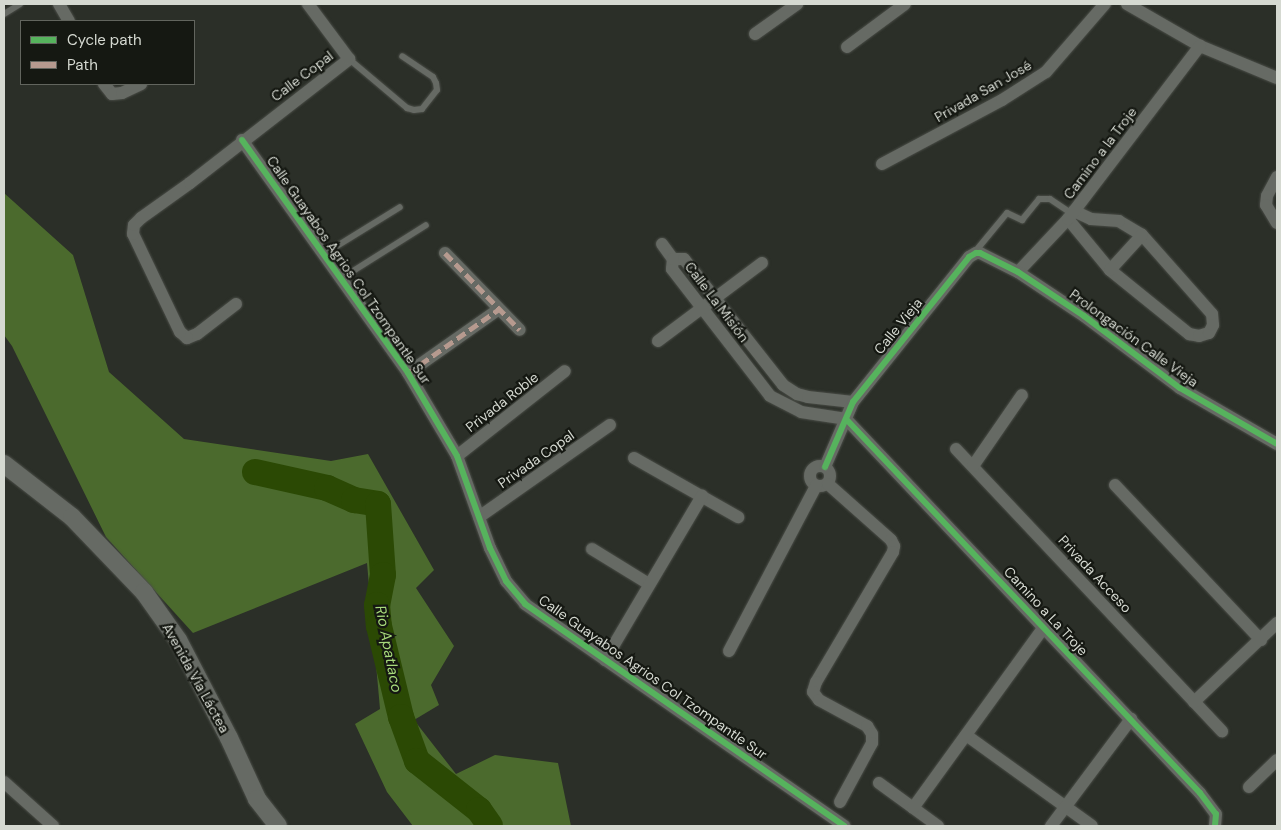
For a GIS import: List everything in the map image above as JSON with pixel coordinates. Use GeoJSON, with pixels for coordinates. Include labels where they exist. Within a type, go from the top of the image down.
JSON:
{"type":"FeatureCollection","features":[{"type":"Feature","properties":{"kind":"street"},"geometry":{"type":"LineString","coordinates":[[58,4],[68,20]]}},
{"type":"Feature","properties":{"kind":"street","name":"Calle Copal"},"geometry":{"type":"LineString","coordinates":[[236,304],[197,334],[187,338],[180,332],[133,234],[134,225],[349,59],[308,4]]}},
{"type":"Feature","properties":{"kind":"street"},"geometry":{"type":"LineString","coordinates":[[755,34],[797,4]]}},
{"type":"Feature","properties":{"kind":"street"},"geometry":{"type":"LineString","coordinates":[[847,47],[905,4]]}},
{"type":"Feature","properties":{"kind":"street","name":"Privada San José"},"geometry":{"type":"LineString","coordinates":[[882,164],[1002,100],[1046,72],[1104,4]]}},
{"type":"Feature","properties":{"kind":"street"},"geometry":{"type":"LineString","coordinates":[[1127,4],[1200,46],[1277,78]]}},
{"type":"Feature","properties":{"kind":"street","name":"Camino a la Troje"},"geometry":{"type":"LineString","coordinates":[[1018,272],[1072,215],[1200,46]]}},
{"type":"Feature","properties":{"kind":"street"},"geometry":{"type":"LineString","coordinates":[[108,89],[122,93],[139,85]]}},
{"type":"Feature","properties":{"kind":"street","name":"Calle Guayabos Agrios Col Tzompantle Sur"},"geometry":{"type":"LineString","coordinates":[[242,140],[408,373],[458,456],[490,548],[506,581],[525,604],[845,826]]}},
{"type":"Feature","properties":{"kind":"street"},"geometry":{"type":"LineString","coordinates":[[1277,177],[1267,196],[1266,206],[1277,223]]}},
{"type":"Feature","properties":{"kind":"street"},"geometry":{"type":"LineString","coordinates":[[1072,215],[1091,219],[1119,220],[1142,235],[1212,314],[1213,325],[1209,333],[1199,336],[1189,334],[1110,270],[1072,215]]}},
{"type":"Feature","properties":{"kind":"street"},"geometry":{"type":"LineString","coordinates":[[1110,270],[1142,235]]}},
{"type":"Feature","properties":{"kind":"street"},"geometry":{"type":"LineString","coordinates":[[662,244],[673,259]]}},
{"type":"Feature","properties":{"kind":"street"},"geometry":{"type":"LineString","coordinates":[[445,253],[520,330]]}},
{"type":"Feature","properties":{"kind":"street","name":"Prolongación Calle Vieja"},"geometry":{"type":"LineString","coordinates":[[974,254],[980,253],[1018,272],[1084,316],[1180,388],[1277,444]]}},
{"type":"Feature","properties":{"kind":"street","name":"Calle Vieja"},"geometry":{"type":"LineString","coordinates":[[822,485],[831,478],[830,471],[825,467],[853,402],[974,254]]}},
{"type":"Feature","properties":{"kind":"street","name":"Calle La Misión"},"geometry":{"type":"LineString","coordinates":[[796,394],[782,385],[684,259],[673,259],[672,269],[770,396],[788,407],[801,412],[846,419]]}},
{"type":"Feature","properties":{"kind":"street"},"geometry":{"type":"LineString","coordinates":[[658,341],[762,263]]}},
{"type":"Feature","properties":{"kind":"street"},"geometry":{"type":"LineString","coordinates":[[408,373],[499,309]]}},
{"type":"Feature","properties":{"kind":"street","name":"Privada Roble"},"geometry":{"type":"LineString","coordinates":[[458,456],[565,372]]}},
{"type":"Feature","properties":{"kind":"street"},"geometry":{"type":"LineString","coordinates":[[788,407],[796,394],[853,402]]}},
{"type":"Feature","properties":{"kind":"street"},"geometry":{"type":"LineString","coordinates":[[973,466],[1022,395]]}},
{"type":"Feature","properties":{"kind":"street","name":"Camino a La Troje"},"geometry":{"type":"LineString","coordinates":[[846,419],[1131,719],[1216,814],[1215,826]]}},
{"type":"Feature","properties":{"kind":"street","name":"Privada Copal"},"geometry":{"type":"LineString","coordinates":[[479,517],[610,425]]}},
{"type":"Feature","properties":{"kind":"street","name":"Privada Acceso"},"geometry":{"type":"LineString","coordinates":[[956,449],[1222,732]]}},
{"type":"Feature","properties":{"kind":"street"},"geometry":{"type":"LineString","coordinates":[[634,458],[738,516]]}},
{"type":"Feature","properties":{"kind":"street","name":"Avenida Vía Láctea"},"geometry":{"type":"LineString","coordinates":[[4,464],[72,517],[144,592],[178,640],[229,738],[257,799],[278,826]]}},
{"type":"Feature","properties":{"kind":"street"},"geometry":{"type":"LineString","coordinates":[[729,651],[822,485],[891,540],[894,546],[893,552],[816,682],[814,692],[819,700],[867,726],[872,734],[872,743],[840,802]]}},
{"type":"Feature","properties":{"kind":"street"},"geometry":{"type":"LineString","coordinates":[[1115,485],[1261,640]]}},
{"type":"Feature","properties":{"kind":"street"},"geometry":{"type":"LineString","coordinates":[[605,660],[702,496]]}},
{"type":"Feature","properties":{"kind":"street"},"geometry":{"type":"LineString","coordinates":[[592,549],[649,584]]}},
{"type":"Feature","properties":{"kind":"street"},"geometry":{"type":"LineString","coordinates":[[1194,702],[1277,623]]}},
{"type":"Feature","properties":{"kind":"street"},"geometry":{"type":"LineString","coordinates":[[913,808],[1044,628]]}},
{"type":"Feature","properties":{"kind":"street"},"geometry":{"type":"LineString","coordinates":[[1051,826],[1131,719]]}},
{"type":"Feature","properties":{"kind":"street"},"geometry":{"type":"LineString","coordinates":[[966,735],[1092,826]]}},
{"type":"Feature","properties":{"kind":"street"},"geometry":{"type":"LineString","coordinates":[[1249,787],[1277,760]]}},
{"type":"Feature","properties":{"kind":"street"},"geometry":{"type":"LineString","coordinates":[[4,782],[53,826]]}},
{"type":"Feature","properties":{"kind":"street"},"geometry":{"type":"LineString","coordinates":[[879,783],[938,826]]}},
{"type":"Feature","properties":{"kind":"lane"},"geometry":{"type":"LineString","coordinates":[[4,14],[20,4]]}},
{"type":"Feature","properties":{"kind":"lane"},"geometry":{"type":"LineString","coordinates":[[349,59],[407,108],[414,110],[422,109],[436,90],[436,83],[433,77],[402,56]]}},
{"type":"Feature","properties":{"kind":"lane"},"geometry":{"type":"LineString","coordinates":[[974,254],[1007,213],[1022,220],[1039,199],[1050,199],[1072,215]]}},
{"type":"Feature","properties":{"kind":"lane"},"geometry":{"type":"LineString","coordinates":[[324,254],[400,207]]}},
{"type":"Feature","properties":{"kind":"lane"},"geometry":{"type":"LineString","coordinates":[[342,278],[426,225]]}},
{"type":"Feature","properties":{"kind":"green space"},"geometry":{"type":"Polygon","coordinates":[[[4,193],[73,255],[109,372],[184,439],[331,461],[368,454],[434,570],[416,588],[454,646],[431,685],[439,705],[414,720],[456,774],[495,755],[558,763],[571,826],[413,826],[387,792],[355,724],[380,709],[367,563],[193,633],[106,537],[12,346],[4,335],[4,193]]]}},
{"type":"Feature","properties":{"kind":"waterway","name":"Rio Apatlaco"},"geometry":{"type":"LineString","coordinates":[[255,472],[327,488],[354,500],[378,504],[383,575],[377,605],[379,626],[401,717],[417,761],[479,810],[490,826]]}},
{"type":"Feature","properties":{"kind":"marked path"},"geometry":{"type":"LineString","coordinates":[[445,253],[520,330]]}},
{"type":"Feature","properties":{"kind":"marked path"},"geometry":{"type":"LineString","coordinates":[[408,373],[499,309]]}},
{"type":"Feature","properties":{"kind":"cycle path"},"geometry":{"type":"LineString","coordinates":[[242,140],[408,373],[457,456],[490,548],[506,581],[525,604],[845,826]]}},
{"type":"Feature","properties":{"kind":"cycle path"},"geometry":{"type":"LineString","coordinates":[[825,467],[853,402],[969,257],[976,253],[980,253],[1018,272],[1084,316],[1180,388],[1277,444]]}},
{"type":"Feature","properties":{"kind":"cycle path"},"geometry":{"type":"LineString","coordinates":[[846,419],[1200,793],[1216,814],[1215,826]]}}]}
